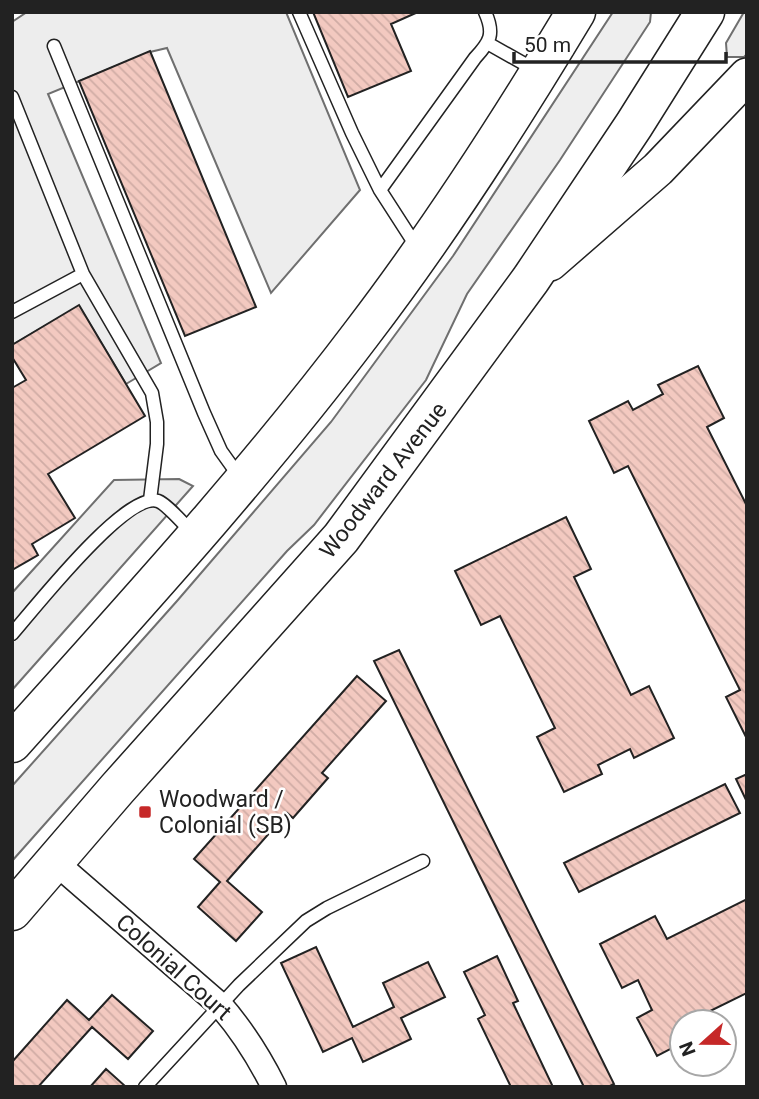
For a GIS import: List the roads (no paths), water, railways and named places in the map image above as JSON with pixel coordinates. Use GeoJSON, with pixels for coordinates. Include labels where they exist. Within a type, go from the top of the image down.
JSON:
{"type":"FeatureCollection","features":[{"type":"Feature","properties":{"kind":"main road"},"geometry":{"type":"LineString","coordinates":[[12,743],[197,537],[361,335],[482,163],[576,12]]}},
{"type":"Feature","properties":{"kind":"main road","name":"Woodward Avenue"},"geometry":{"type":"LineString","coordinates":[[12,911],[341,538],[449,395],[531,279],[681,30],[705,12]]}},
{"type":"Feature","properties":{"kind":"street"},"geometry":{"type":"LineString","coordinates":[[531,279],[658,169],[747,76]]}},
{"type":"Feature","properties":{"kind":"street","name":"Colonial Court"},"geometry":{"type":"LineString","coordinates":[[55,862],[220,1005],[253,1047],[274,1087]]}},
{"type":"Feature","properties":{"kind":"lane"},"geometry":{"type":"LineString","coordinates":[[299,12],[380,190],[419,253]]}},
{"type":"Feature","properties":{"kind":"lane"},"geometry":{"type":"LineString","coordinates":[[380,190],[475,58],[489,44],[491,26],[485,12]]}},
{"type":"Feature","properties":{"kind":"lane"},"geometry":{"type":"LineString","coordinates":[[489,44],[540,72]]}},
{"type":"Feature","properties":{"kind":"lane"},"geometry":{"type":"LineString","coordinates":[[54,46],[204,413],[222,451],[243,482]]}},
{"type":"Feature","properties":{"kind":"lane"},"geometry":{"type":"LineString","coordinates":[[12,97],[83,274],[152,393],[157,422],[157,444],[150,500]]}},
{"type":"Feature","properties":{"kind":"lane"},"geometry":{"type":"LineString","coordinates":[[12,312],[83,274]]}},
{"type":"Feature","properties":{"kind":"lane"},"geometry":{"type":"LineString","coordinates":[[12,634],[113,522],[134,507],[150,500],[161,502],[197,537]]}},
{"type":"Feature","properties":{"kind":"lane"},"geometry":{"type":"LineString","coordinates":[[145,1087],[220,1005],[306,921],[423,861]]}},
{"type":"Feature","properties":{"kind":"place","name":"Woodward / Colonial (SB)"},"geometry":{"type":"Point","coordinates":[145,812]}}]}
